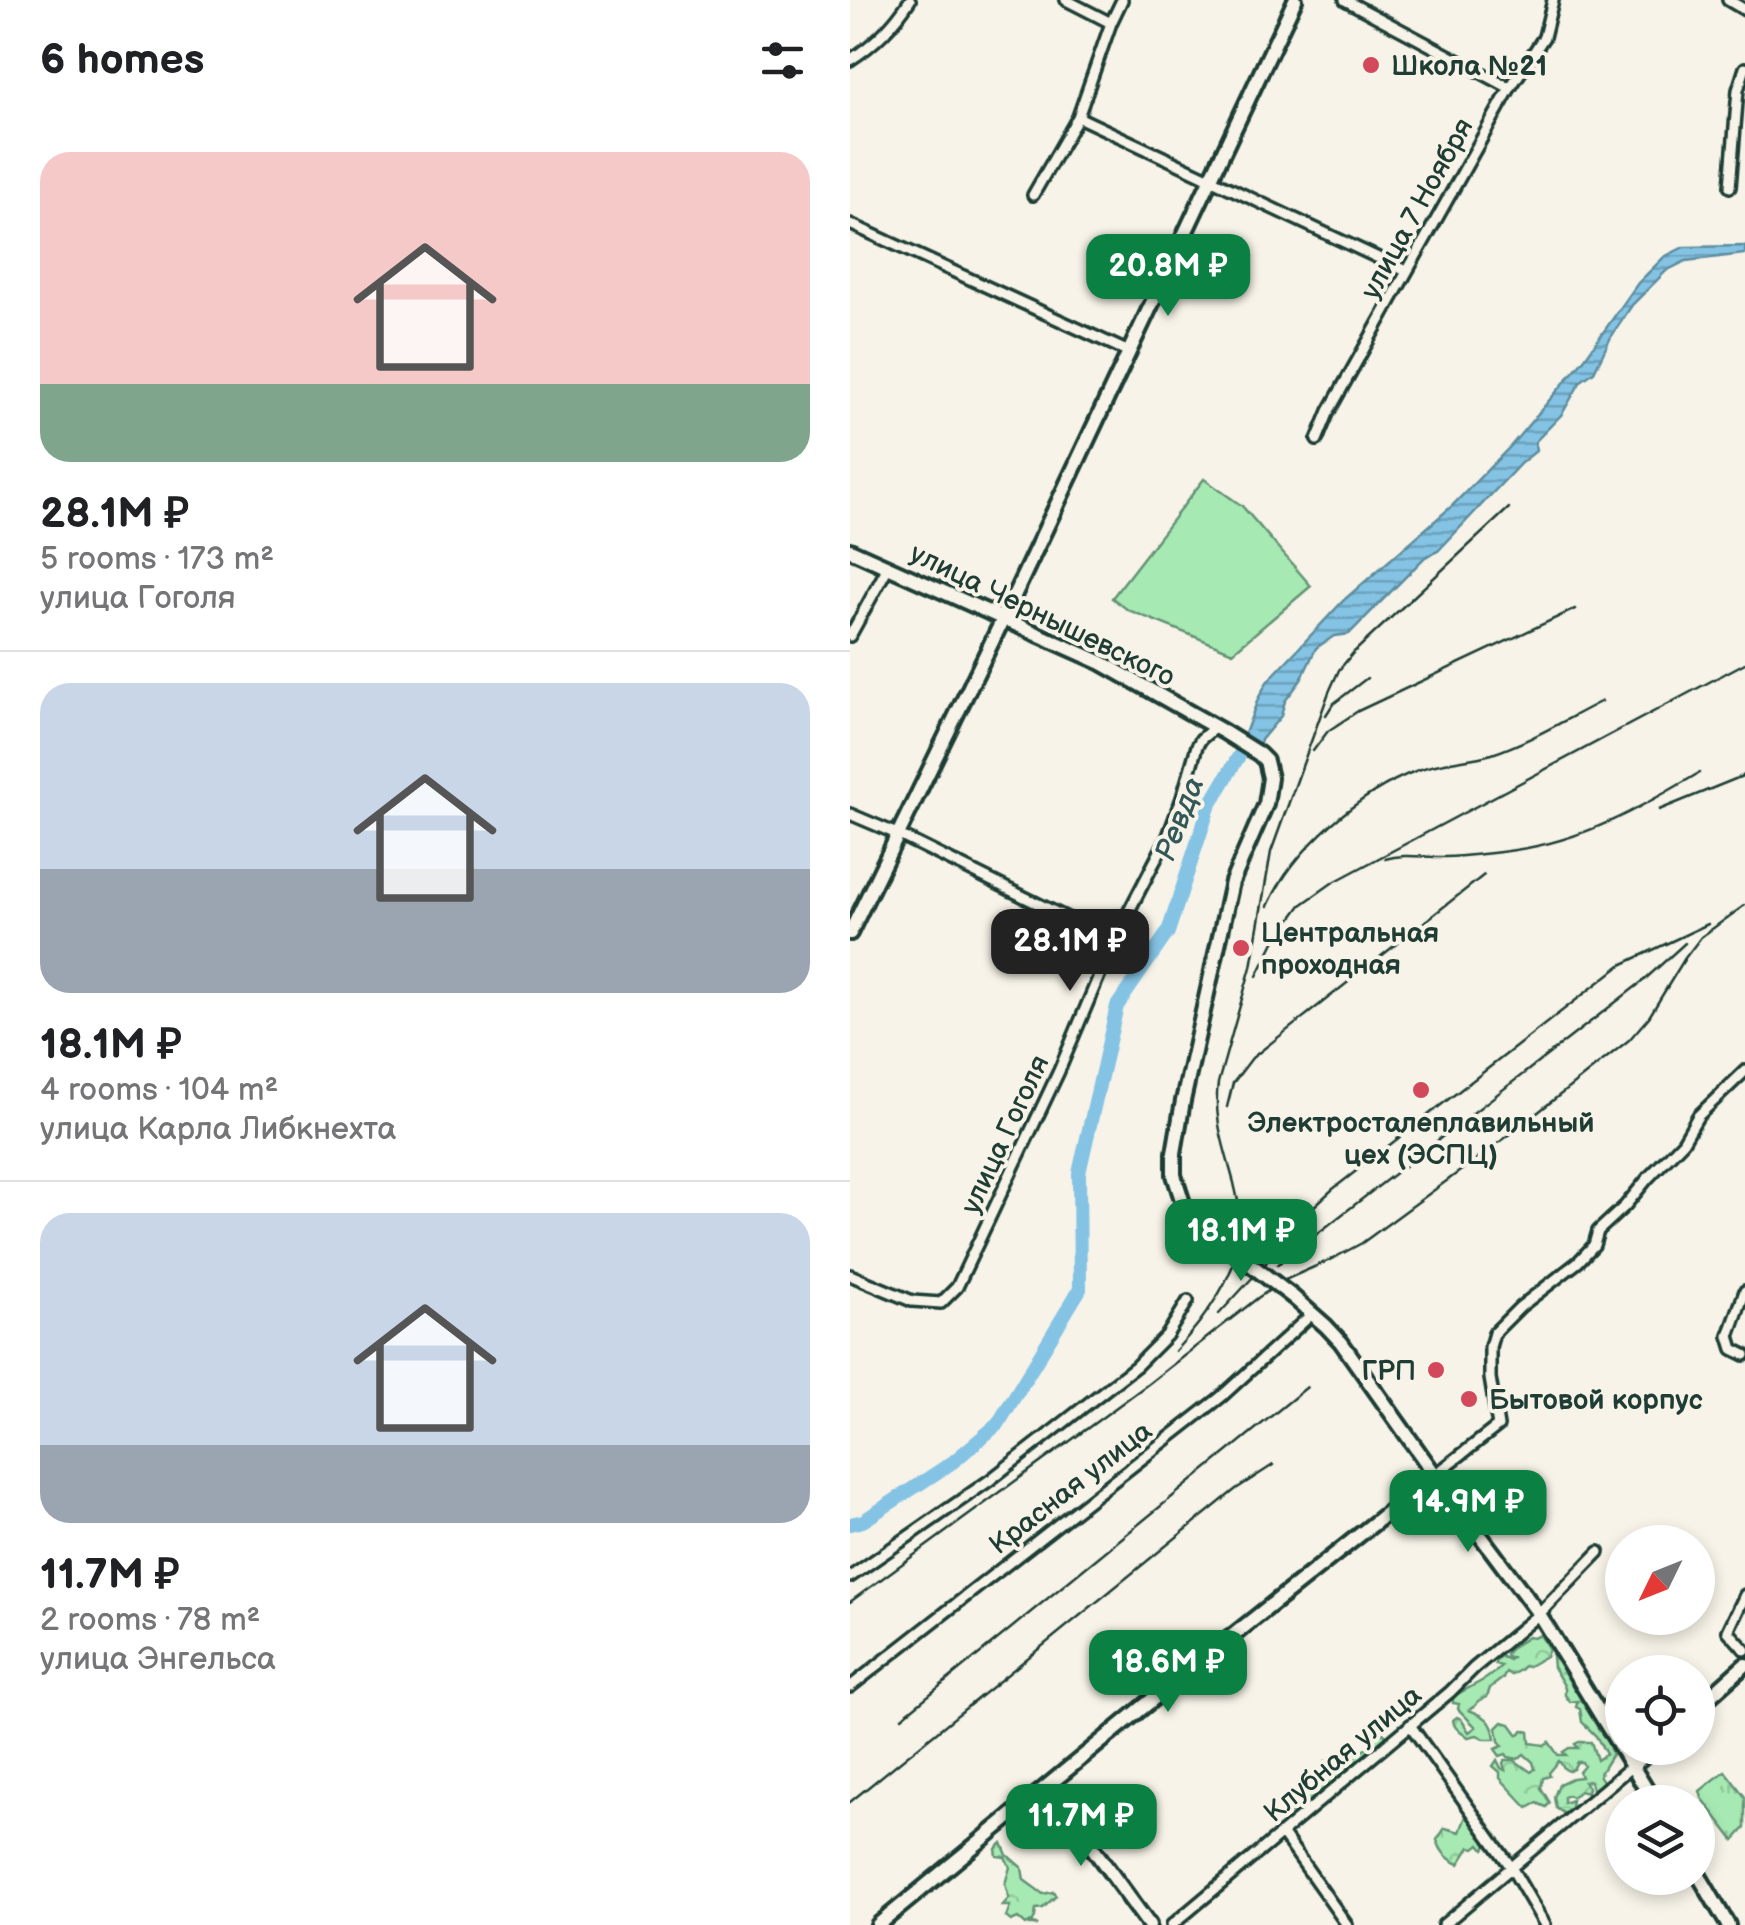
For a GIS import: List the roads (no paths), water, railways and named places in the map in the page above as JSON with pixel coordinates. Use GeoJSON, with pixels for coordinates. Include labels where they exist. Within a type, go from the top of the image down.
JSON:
{"type":"FeatureCollection","features":[{"type":"Feature","properties":{"kind":"street"},"geometry":{"type":"LineString","coordinates":[[850,60],[872,46],[910,0]]}},
{"type":"Feature","properties":{"kind":"street"},"geometry":{"type":"LineString","coordinates":[[1066,0],[1110,23]]}},
{"type":"Feature","properties":{"kind":"street"},"geometry":{"type":"LineString","coordinates":[[1033,195],[1078,116],[1110,23],[1122,0]]}},
{"type":"Feature","properties":{"kind":"street"},"geometry":{"type":"LineString","coordinates":[[850,933],[1296,0]]}},
{"type":"Feature","properties":{"kind":"street"},"geometry":{"type":"LineString","coordinates":[[1345,0],[1510,88]]}},
{"type":"Feature","properties":{"kind":"street","name":"улица 7 Ноября"},"geometry":{"type":"LineString","coordinates":[[1316,440],[1328,410],[1406,271],[1510,88],[1544,37],[1553,0]]}},
{"type":"Feature","properties":{"kind":"street"},"geometry":{"type":"LineString","coordinates":[[1728,0],[1745,10]]}},
{"type":"Feature","properties":{"kind":"street"},"geometry":{"type":"LineString","coordinates":[[1730,187],[1738,90],[1745,68]]}},
{"type":"Feature","properties":{"kind":"street"},"geometry":{"type":"LineString","coordinates":[[1078,116],[1406,271]]}},
{"type":"Feature","properties":{"kind":"street"},"geometry":{"type":"LineString","coordinates":[[850,224],[1130,352]]}},
{"type":"Feature","properties":{"kind":"street","name":"улица Чернышевского"},"geometry":{"type":"LineString","coordinates":[[850,550],[1102,663],[1263,758],[1270,772],[1264,813],[1232,882],[1184,1101],[1174,1175],[1183,1203],[1195,1219],[1312,1314]]}},
{"type":"Feature","properties":{"kind":"street"},"geometry":{"type":"LineString","coordinates":[[850,636],[888,568]]}},
{"type":"Feature","properties":{"kind":"street","name":"улица Гоголя"},"geometry":{"type":"LineString","coordinates":[[850,1275],[912,1301],[941,1303],[957,1287],[1059,1071],[1115,938],[1168,836],[1197,746],[1219,730]]}},
{"type":"Feature","properties":{"kind":"street"},"geometry":{"type":"LineString","coordinates":[[850,814],[1115,938]]}},
{"type":"Feature","properties":{"kind":"street"},"geometry":{"type":"LineString","coordinates":[[878,1925],[1498,1426],[1490,1378],[1494,1333],[1520,1307],[1578,1262],[1594,1245],[1598,1231],[1683,1142],[1698,1116],[1745,1071]]}},
{"type":"Feature","properties":{"kind":"street"},"geometry":{"type":"LineString","coordinates":[[1745,1291],[1729,1336],[1734,1349],[1745,1355]]}},
{"type":"Feature","properties":{"kind":"street"},"geometry":{"type":"LineString","coordinates":[[850,1576],[976,1490],[1143,1361],[1167,1335],[1188,1301]]}},
{"type":"Feature","properties":{"kind":"street"},"geometry":{"type":"LineString","coordinates":[[1312,1314],[1341,1342],[1539,1614],[1644,1785]]}},
{"type":"Feature","properties":{"kind":"street","name":"Красная улица"},"geometry":{"type":"LineString","coordinates":[[850,1687],[1222,1397],[1312,1314]]}},
{"type":"Feature","properties":{"kind":"street","name":"Клубная улица"},"geometry":{"type":"LineString","coordinates":[[1172,1925],[1539,1614],[1599,1552]]}},
{"type":"Feature","properties":{"kind":"street"},"geometry":{"type":"LineString","coordinates":[[1745,1595],[1728,1632],[1745,1650]]}},
{"type":"Feature","properties":{"kind":"street"},"geometry":{"type":"LineString","coordinates":[[1715,1692],[1745,1665]]}},
{"type":"Feature","properties":{"kind":"street"},"geometry":{"type":"LineString","coordinates":[[1410,1725],[1511,1868],[1545,1925]]}},
{"type":"Feature","properties":{"kind":"street"},"geometry":{"type":"LineString","coordinates":[[1443,1925],[1632,1766]]}},
{"type":"Feature","properties":{"kind":"street"},"geometry":{"type":"LineString","coordinates":[[1048,1787],[1149,1925]]}},
{"type":"Feature","properties":{"kind":"street"},"geometry":{"type":"LineString","coordinates":[[1282,1833],[1347,1925]]}},
{"type":"Feature","properties":{"kind":"street"},"geometry":{"type":"LineString","coordinates":[[1710,1895],[1728,1925]]}},
{"type":"Feature","properties":{"kind":"water"},"geometry":{"type":"Polygon","coordinates":[[[1745,246],[1745,254],[1686,261],[1666,271],[1632,305],[1594,372],[1581,381],[1562,414],[1535,442],[1536,451],[1349,634],[1334,636],[1316,648],[1301,680],[1285,701],[1281,716],[1258,748],[1243,739],[1267,682],[1344,600],[1452,506],[1509,448],[1585,358],[1638,283],[1664,257],[1684,247],[1745,246]]]}},
{"type":"Feature","properties":{"kind":"waterway","name":"Ревда"},"geometry":{"type":"LineString","coordinates":[[850,1524],[863,1521],[953,1462],[998,1424],[1080,1289],[1079,1173],[1117,1006],[1168,932],[1209,807],[1250,737]]}},
{"type":"Feature","properties":{"kind":"railway"},"geometry":{"type":"LineString","coordinates":[[1175,1351],[1218,1295],[1239,1246],[1240,1212],[1218,1121],[1218,1083],[1251,967],[1271,852],[1329,692],[1339,670],[1353,653],[1509,508]]}},
{"type":"Feature","properties":{"kind":"railway"},"geometry":{"type":"LineString","coordinates":[[1313,751],[1328,731],[1358,711],[1575,609]]}},
{"type":"Feature","properties":{"kind":"railway"},"geometry":{"type":"LineString","coordinates":[[1257,976],[1274,942],[1301,905],[1332,883],[1745,663]]}},
{"type":"Feature","properties":{"kind":"railway"},"geometry":{"type":"LineString","coordinates":[[1326,715],[1333,704],[1367,678]]}},
{"type":"Feature","properties":{"kind":"railway"},"geometry":{"type":"LineString","coordinates":[[1268,906],[1294,863],[1312,843],[1374,792],[1418,770],[1506,749],[1602,701]]}},
{"type":"Feature","properties":{"kind":"railway"},"geometry":{"type":"LineString","coordinates":[[1385,859],[1490,853],[1565,839],[1633,810],[1699,773]]}},
{"type":"Feature","properties":{"kind":"railway"},"geometry":{"type":"LineString","coordinates":[[1659,810],[1745,775]]}},
{"type":"Feature","properties":{"kind":"railway"},"geometry":{"type":"LineString","coordinates":[[1227,1107],[1233,1083],[1252,1058],[1484,875]]}},
{"type":"Feature","properties":{"kind":"railway"},"geometry":{"type":"LineString","coordinates":[[850,1602],[1148,1384],[1259,1297],[1362,1243],[1512,1133],[1629,1040],[1649,1017],[1701,937],[1745,905]]}},
{"type":"Feature","properties":{"kind":"railway"},"geometry":{"type":"LineString","coordinates":[[1219,1314],[1333,1189],[1621,965],[1708,924]]}},
{"type":"Feature","properties":{"kind":"railway"},"geometry":{"type":"LineString","coordinates":[[1277,1265],[1643,981],[1685,943]]}},
{"type":"Feature","properties":{"kind":"railway"},"geometry":{"type":"LineString","coordinates":[[902,1717],[1307,1387]]}},
{"type":"Feature","properties":{"kind":"railway"},"geometry":{"type":"LineString","coordinates":[[850,1802],[1236,1489],[1273,1465]]}},
{"type":"Feature","properties":{"kind":"place","name":"Школа №21"},"geometry":{"type":"Point","coordinates":[1371,65]}},
{"type":"Feature","properties":{"kind":"place","name":"Центральная проходная"},"geometry":{"type":"Point","coordinates":[1241,948]}},
{"type":"Feature","properties":{"kind":"place","name":"Электросталеплавильный цех (ЭСПЦ)"},"geometry":{"type":"Point","coordinates":[1421,1090]}},
{"type":"Feature","properties":{"kind":"place","name":"ГРП"},"geometry":{"type":"Point","coordinates":[1436,1370]}},
{"type":"Feature","properties":{"kind":"place","name":"Бытовой корпус"},"geometry":{"type":"Point","coordinates":[1469,1399]}}]}
